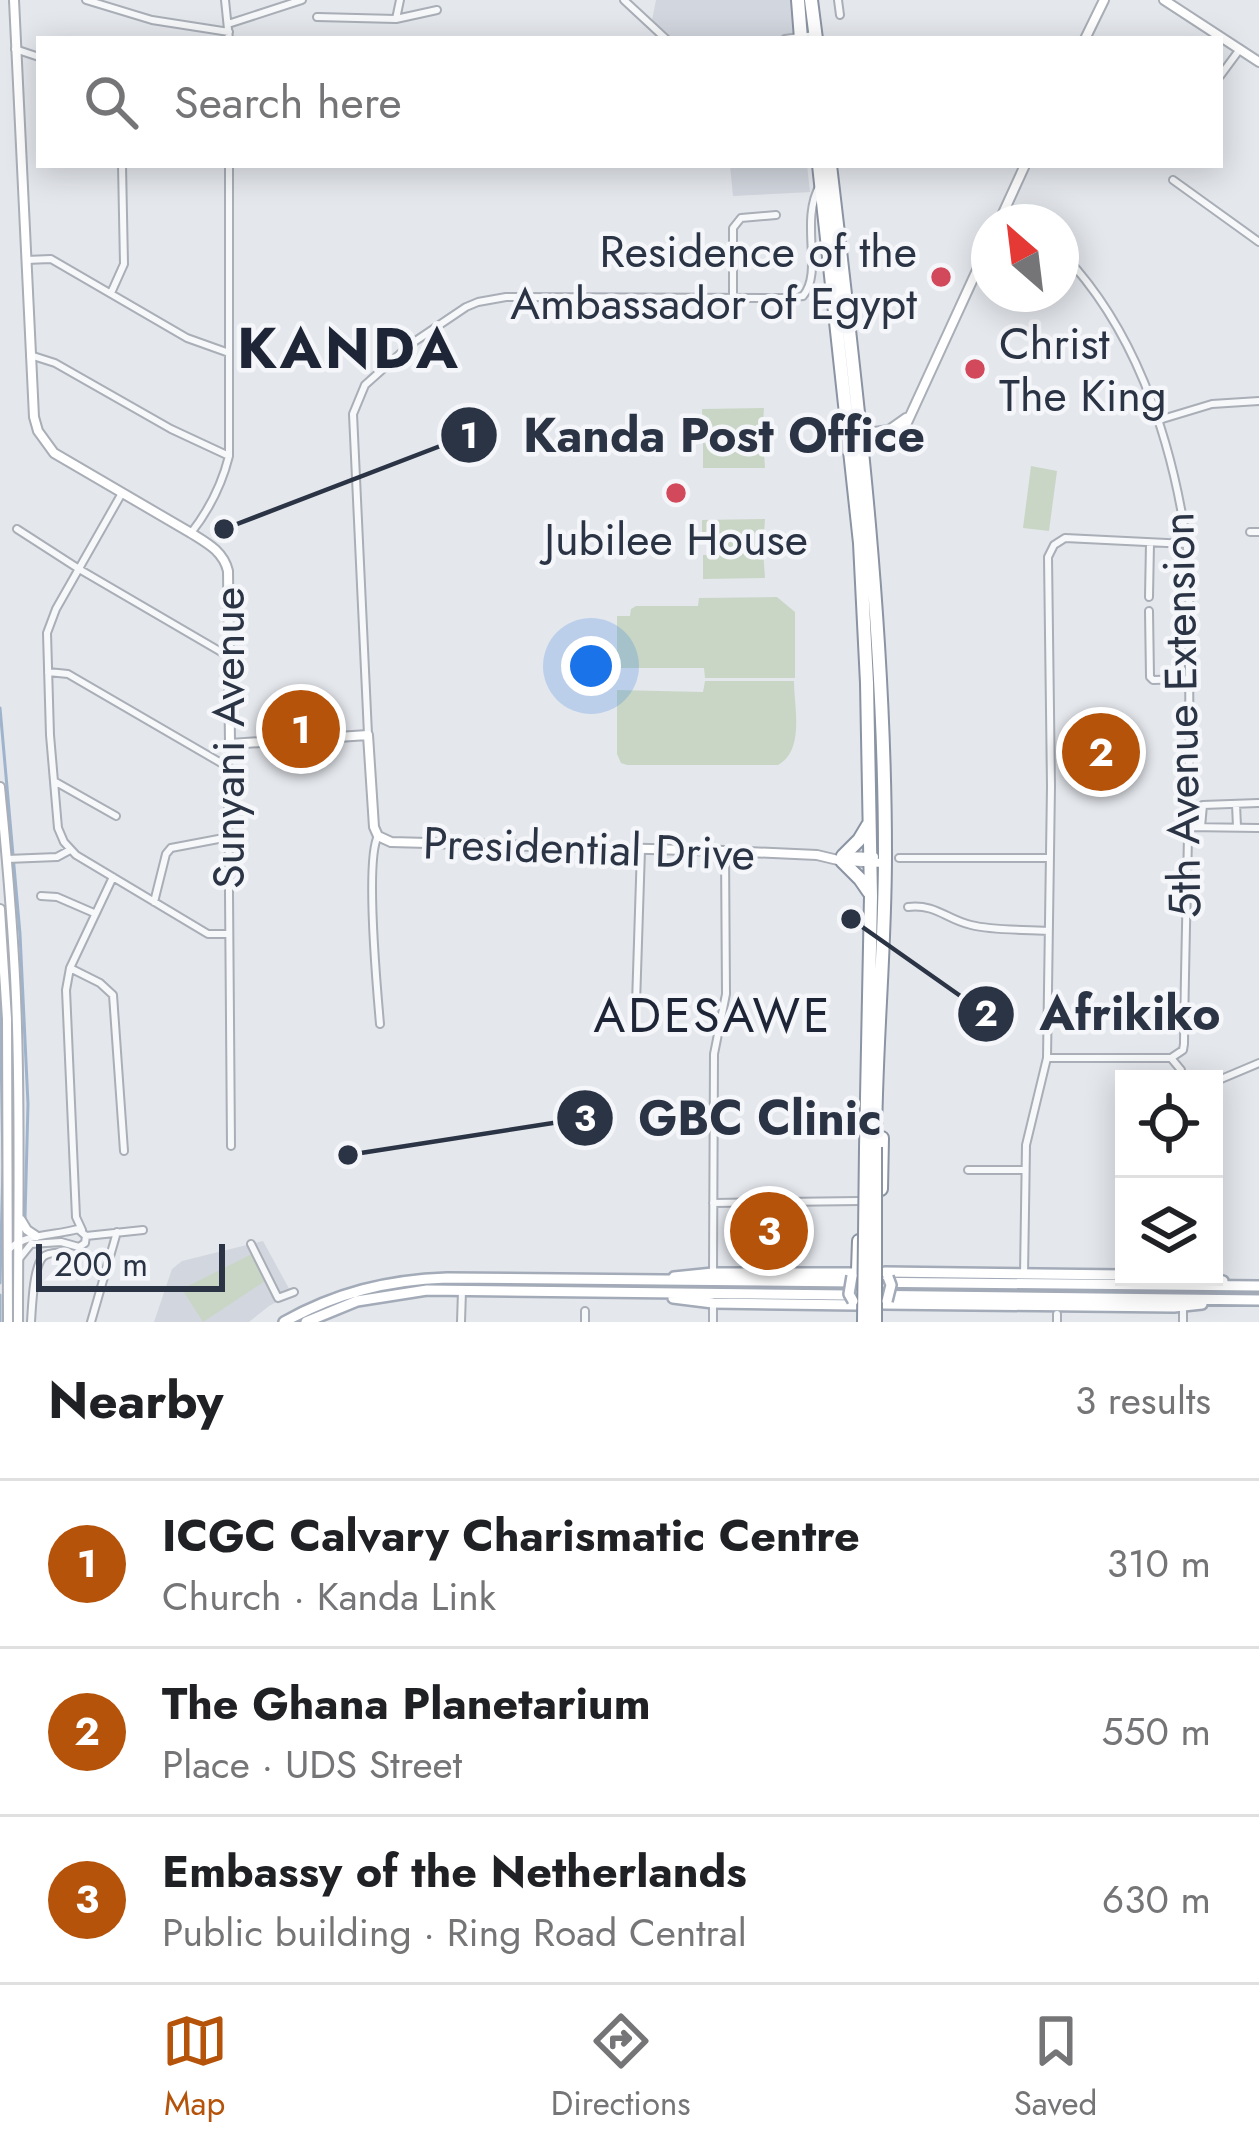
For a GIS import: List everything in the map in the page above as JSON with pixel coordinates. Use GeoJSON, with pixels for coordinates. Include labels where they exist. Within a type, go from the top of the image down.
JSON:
{"type":"FeatureCollection","features":[{"type":"Feature","properties":{"kind":"highway"},"geometry":{"type":"LineString","coordinates":[[797,0],[807,36]]}},
{"type":"Feature","properties":{"kind":"highway"},"geometry":{"type":"LineString","coordinates":[[808,36],[811,0]]}},
{"type":"Feature","properties":{"kind":"highway"},"geometry":{"type":"LineString","coordinates":[[820,168],[856,439],[868,824],[882,860],[871,896],[877,1322]]}},
{"type":"Feature","properties":{"kind":"highway"},"geometry":{"type":"LineString","coordinates":[[830,168],[879,650],[882,860],[871,1067],[860,1097],[855,1273]]}},
{"type":"Feature","properties":{"kind":"highway"},"geometry":{"type":"LineString","coordinates":[[868,824],[840,858],[871,896]]}},
{"type":"Feature","properties":{"kind":"highway"},"geometry":{"type":"LineString","coordinates":[[871,1067],[883,1098],[884,1272]]}},
{"type":"Feature","properties":{"kind":"highway"},"geometry":{"type":"LineString","coordinates":[[861,1322],[871,1147]]}},
{"type":"Feature","properties":{"kind":"main road"},"geometry":{"type":"LineString","coordinates":[[645,1287],[713,1273],[855,1273],[872,1267],[884,1272],[1115,1275]]}},
{"type":"Feature","properties":{"kind":"main road"},"geometry":{"type":"LineString","coordinates":[[877,1322],[891,1293],[884,1272]]}},
{"type":"Feature","properties":{"kind":"main road"},"geometry":{"type":"LineString","coordinates":[[855,1273],[848,1285],[861,1322]]}},
{"type":"Feature","properties":{"kind":"main road"},"geometry":{"type":"LineString","coordinates":[[284,1322],[341,1294],[383,1283],[447,1278],[517,1285],[1259,1300]]}},
{"type":"Feature","properties":{"kind":"main road"},"geometry":{"type":"LineString","coordinates":[[1223,1281],[1246,1286]]}},
{"type":"Feature","properties":{"kind":"main road"},"geometry":{"type":"LineString","coordinates":[[645,1287],[752,1282],[1259,1286]]}},
{"type":"Feature","properties":{"kind":"main road"},"geometry":{"type":"LineString","coordinates":[[306,1322],[384,1294],[517,1285]]}},
{"type":"Feature","properties":{"kind":"main road"},"geometry":{"type":"LineString","coordinates":[[645,1287],[713,1303],[856,1304],[869,1309],[883,1304],[1184,1307],[1224,1299]]}},
{"type":"Feature","properties":{"kind":"street","name":"Sunyani Avenue"},"geometry":{"type":"LineString","coordinates":[[14,0],[34,417],[54,452],[191,532],[221,554],[228,566],[230,1146]]}},
{"type":"Feature","properties":{"kind":"street"},"geometry":{"type":"LineString","coordinates":[[86,0],[152,20],[229,32],[302,0]]}},
{"type":"Feature","properties":{"kind":"street"},"geometry":{"type":"LineString","coordinates":[[224,0],[229,32]]}},
{"type":"Feature","properties":{"kind":"street"},"geometry":{"type":"LineString","coordinates":[[396,19],[400,0]]}},
{"type":"Feature","properties":{"kind":"street"},"geometry":{"type":"LineString","coordinates":[[624,0],[663,36]]}},
{"type":"Feature","properties":{"kind":"street"},"geometry":{"type":"LineString","coordinates":[[838,0],[840,15]]}},
{"type":"Feature","properties":{"kind":"street"},"geometry":{"type":"LineString","coordinates":[[1086,36],[1104,0]]}},
{"type":"Feature","properties":{"kind":"street"},"geometry":{"type":"LineString","coordinates":[[1164,0],[1220,36]]}},
{"type":"Feature","properties":{"kind":"street"},"geometry":{"type":"LineString","coordinates":[[317,17],[396,19],[437,10]]}},
{"type":"Feature","properties":{"kind":"street"},"geometry":{"type":"LineString","coordinates":[[1223,38],[1259,62]]}},
{"type":"Feature","properties":{"kind":"street"},"geometry":{"type":"LineString","coordinates":[[1223,72],[1240,49]]}},
{"type":"Feature","properties":{"kind":"street"},"geometry":{"type":"LineString","coordinates":[[15,50],[36,56]]}},
{"type":"Feature","properties":{"kind":"street"},"geometry":{"type":"LineString","coordinates":[[111,293],[124,264],[122,168]]}},
{"type":"Feature","properties":{"kind":"street"},"geometry":{"type":"LineString","coordinates":[[191,532],[207,510],[229,456],[229,168]]}},
{"type":"Feature","properties":{"kind":"street"},"geometry":{"type":"LineString","coordinates":[[1007,204],[1024,168]]}},
{"type":"Feature","properties":{"kind":"street"},"geometry":{"type":"LineString","coordinates":[[1173,179],[1259,242]]}},
{"type":"Feature","properties":{"kind":"street","name":"Presidential Drive"},"geometry":{"type":"LineString","coordinates":[[822,182],[810,209],[812,283],[803,296],[506,297],[478,302],[411,344],[365,385],[353,414],[373,823],[378,836],[391,842],[882,860]]}},
{"type":"Feature","properties":{"kind":"street"},"geometry":{"type":"LineString","coordinates":[[733,298],[733,227],[741,218],[776,215]]}},
{"type":"Feature","properties":{"kind":"street"},"geometry":{"type":"LineString","coordinates":[[26,260],[51,259],[187,338],[229,353]]}},
{"type":"Feature","properties":{"kind":"street","name":"5th Avenue Extension"},"geometry":{"type":"LineString","coordinates":[[1079,270],[1116,322],[1159,420],[1187,544],[1182,1070]]}},
{"type":"Feature","properties":{"kind":"street"},"geometry":{"type":"LineString","coordinates":[[856,439],[889,430],[908,417],[971,282]]}},
{"type":"Feature","properties":{"kind":"street"},"geometry":{"type":"LineString","coordinates":[[31,355],[55,363],[229,456]]}},
{"type":"Feature","properties":{"kind":"street"},"geometry":{"type":"LineString","coordinates":[[1159,420],[1212,404],[1259,401]]}},
{"type":"Feature","properties":{"kind":"street"},"geometry":{"type":"LineString","coordinates":[[122,494],[50,621],[48,672],[58,828],[70,850],[113,878],[208,934],[229,934]]}},
{"type":"Feature","properties":{"kind":"street"},"geometry":{"type":"LineString","coordinates":[[16,529],[228,656]]}},
{"type":"Feature","properties":{"kind":"street"},"geometry":{"type":"LineString","coordinates":[[1024,1275],[1026,1145],[1048,1058],[1048,557],[1054,545],[1066,538],[1187,544]]}},
{"type":"Feature","properties":{"kind":"street"},"geometry":{"type":"LineString","coordinates":[[1149,597],[1150,543]]}},
{"type":"Feature","properties":{"kind":"street"},"geometry":{"type":"LineString","coordinates":[[1149,611],[1150,677],[1189,679]]}},
{"type":"Feature","properties":{"kind":"street"},"geometry":{"type":"LineString","coordinates":[[48,672],[68,674],[228,767]]}},
{"type":"Feature","properties":{"kind":"street"},"geometry":{"type":"LineString","coordinates":[[230,744],[368,735]]}},
{"type":"Feature","properties":{"kind":"street"},"geometry":{"type":"LineString","coordinates":[[54,781],[116,816]]}},
{"type":"Feature","properties":{"kind":"street"},"geometry":{"type":"LineString","coordinates":[[0,788],[17,1022],[18,1322]]}},
{"type":"Feature","properties":{"kind":"street"},"geometry":{"type":"LineString","coordinates":[[1201,827],[1203,805],[1258,803]]}},
{"type":"Feature","properties":{"kind":"street"},"geometry":{"type":"LineString","coordinates":[[1236,804],[1237,827]]}},
{"type":"Feature","properties":{"kind":"street"},"geometry":{"type":"LineString","coordinates":[[1188,827],[1258,828]]}},
{"type":"Feature","properties":{"kind":"street"},"geometry":{"type":"LineString","coordinates":[[378,836],[373,846],[373,889],[380,1024]]}},
{"type":"Feature","properties":{"kind":"street"},"geometry":{"type":"LineString","coordinates":[[154,902],[171,848],[229,837]]}},
{"type":"Feature","properties":{"kind":"street"},"geometry":{"type":"LineString","coordinates":[[636,1004],[641,849]]}},
{"type":"Feature","properties":{"kind":"street"},"geometry":{"type":"LineString","coordinates":[[8,860],[56,857],[70,850]]}},
{"type":"Feature","properties":{"kind":"street"},"geometry":{"type":"LineString","coordinates":[[713,1273],[714,1054],[726,994],[725,851]]}},
{"type":"Feature","properties":{"kind":"street"},"geometry":{"type":"LineString","coordinates":[[882,860],[1049,858]]}},
{"type":"Feature","properties":{"kind":"street"},"geometry":{"type":"LineString","coordinates":[[18,1260],[32,1244],[61,1242],[79,1247],[85,1243],[76,1217],[65,1006],[70,968],[113,878]]}},
{"type":"Feature","properties":{"kind":"street"},"geometry":{"type":"LineString","coordinates":[[41,896],[57,897],[95,913]]}},
{"type":"Feature","properties":{"kind":"street"},"geometry":{"type":"LineString","coordinates":[[908,907],[935,908],[973,926],[1048,931]]}},
{"type":"Feature","properties":{"kind":"street"},"geometry":{"type":"LineString","coordinates":[[0,909],[7,1019],[8,1322]]}},
{"type":"Feature","properties":{"kind":"street"},"geometry":{"type":"LineString","coordinates":[[70,968],[113,995],[124,1151]]}},
{"type":"Feature","properties":{"kind":"street"},"geometry":{"type":"LineString","coordinates":[[1048,1058],[1172,1058],[1183,1051]]}},
{"type":"Feature","properties":{"kind":"street"},"geometry":{"type":"LineString","coordinates":[[1172,1058],[1179,1070]]}},
{"type":"Feature","properties":{"kind":"street"},"geometry":{"type":"LineString","coordinates":[[1223,1078],[1259,1063]]}},
{"type":"Feature","properties":{"kind":"street"},"geometry":{"type":"LineString","coordinates":[[968,1170],[1024,1170]]}},
{"type":"Feature","properties":{"kind":"street"},"geometry":{"type":"LineString","coordinates":[[713,1202],[860,1201]]}},
{"type":"Feature","properties":{"kind":"street"},"geometry":{"type":"LineString","coordinates":[[20,1217],[36,1236]]}},
{"type":"Feature","properties":{"kind":"street"},"geometry":{"type":"LineString","coordinates":[[70,1231],[76,1217]]}},
{"type":"Feature","properties":{"kind":"street"},"geometry":{"type":"LineString","coordinates":[[8,1250],[20,1238],[70,1231],[143,1230]]}},
{"type":"Feature","properties":{"kind":"street"},"geometry":{"type":"LineString","coordinates":[[91,1322],[117,1232]]}},
{"type":"Feature","properties":{"kind":"street"},"geometry":{"type":"LineString","coordinates":[[250,1244],[278,1298],[294,1292]]}},
{"type":"Feature","properties":{"kind":"street"},"geometry":{"type":"LineString","coordinates":[[31,1322],[41,1259],[64,1252]]}},
{"type":"Feature","properties":{"kind":"street"},"geometry":{"type":"LineString","coordinates":[[461,1322],[463,1291]]}},
{"type":"Feature","properties":{"kind":"street"},"geometry":{"type":"LineString","coordinates":[[713,1303],[713,1322]]}},
{"type":"Feature","properties":{"kind":"street"},"geometry":{"type":"LineString","coordinates":[[1184,1307],[1184,1322]]}},
{"type":"Feature","properties":{"kind":"street"},"geometry":{"type":"LineString","coordinates":[[585,1311],[585,1322]]}},
{"type":"Feature","properties":{"kind":"shaded area"},"geometry":{"type":"Polygon","coordinates":[[[656,0],[792,0],[795,36],[670,36],[652,20],[656,0]]]}},
{"type":"Feature","properties":{"kind":"shaded area"},"geometry":{"type":"Polygon","coordinates":[[[730,168],[807,168],[810,192],[733,196],[730,168]]]}},
{"type":"Feature","properties":{"kind":"shaded area"},"geometry":{"type":"Polygon","coordinates":[[[263,1241],[292,1294],[249,1322],[154,1322],[172,1269],[182,1261],[263,1241]]]}},
{"type":"Feature","properties":{"kind":"green space"},"geometry":{"type":"Polygon","coordinates":[[[764,408],[762,437],[703,433],[702,409],[764,408]]]}},
{"type":"Feature","properties":{"kind":"green space"},"geometry":{"type":"Polygon","coordinates":[[[763,439],[765,468],[703,468],[703,443],[763,439]]]}},
{"type":"Feature","properties":{"kind":"green space"},"geometry":{"type":"Polygon","coordinates":[[[1031,466],[1057,471],[1049,531],[1023,528],[1031,466]]]}},
{"type":"Feature","properties":{"kind":"green space"},"geometry":{"type":"Polygon","coordinates":[[[765,519],[763,548],[702,544],[702,520],[765,519]]]}},
{"type":"Feature","properties":{"kind":"green space"},"geometry":{"type":"Polygon","coordinates":[[[728,550],[763,550],[765,578],[703,579],[703,555],[728,554],[728,550]]]}},
{"type":"Feature","properties":{"kind":"green space"},"geometry":{"type":"Polygon","coordinates":[[[777,597],[795,612],[795,678],[705,678],[704,668],[617,668],[617,616],[630,616],[636,606],[698,606],[699,598],[777,597]]]}},
{"type":"Feature","properties":{"kind":"green space"},"geometry":{"type":"Polygon","coordinates":[[[705,681],[794,681],[795,739],[786,758],[778,765],[621,763],[617,690],[703,692],[705,681]]]}},
{"type":"Feature","properties":{"kind":"green space"},"geometry":{"type":"Polygon","coordinates":[[[252,1254],[265,1281],[203,1322],[182,1289],[252,1254]]]}},
{"type":"Feature","properties":{"kind":"waterway"},"geometry":{"type":"LineString","coordinates":[[0,708],[20,934],[28,1104],[25,1218]]}},
{"type":"Feature","properties":{"kind":"waterway"},"geometry":{"type":"LineString","coordinates":[[0,994],[0,1283]]}},
{"type":"Feature","properties":{"kind":"waterway"},"geometry":{"type":"LineString","coordinates":[[0,1295],[0,1322]]}},
{"type":"Feature","properties":{"kind":"place","name":"Residence of the Ambassador of Egypt"},"geometry":{"type":"Point","coordinates":[941,277]}},
{"type":"Feature","properties":{"kind":"place","name":"Christ The King"},"geometry":{"type":"Point","coordinates":[975,369]}},
{"type":"Feature","properties":{"kind":"place","name":"Jubilee House"},"geometry":{"type":"Point","coordinates":[676,493]}},
{"type":"Feature","properties":{"kind":"place","name":"Kanda Post Office"},"geometry":{"type":"Point","coordinates":[224,529]}},
{"type":"Feature","properties":{"kind":"place","name":"ICGC Calvary Charismatic Centre"},"geometry":{"type":"Point","coordinates":[301,729]}},
{"type":"Feature","properties":{"kind":"place","name":"The Ghana Planetarium"},"geometry":{"type":"Point","coordinates":[1101,752]}},
{"type":"Feature","properties":{"kind":"place","name":"Afrikiko"},"geometry":{"type":"Point","coordinates":[851,919]}},
{"type":"Feature","properties":{"kind":"place","name":"GBC Clinic"},"geometry":{"type":"Point","coordinates":[348,1155]}},
{"type":"Feature","properties":{"kind":"place","name":"Embassy of the Netherlands"},"geometry":{"type":"Point","coordinates":[769,1231]}},
{"type":"Feature","properties":{"kind":"district","name":"KANDA"},"geometry":{"type":"Point","coordinates":[349,348]}},
{"type":"Feature","properties":{"kind":"district","name":"ADESAWE"},"geometry":{"type":"Point","coordinates":[713,1015]}}]}
